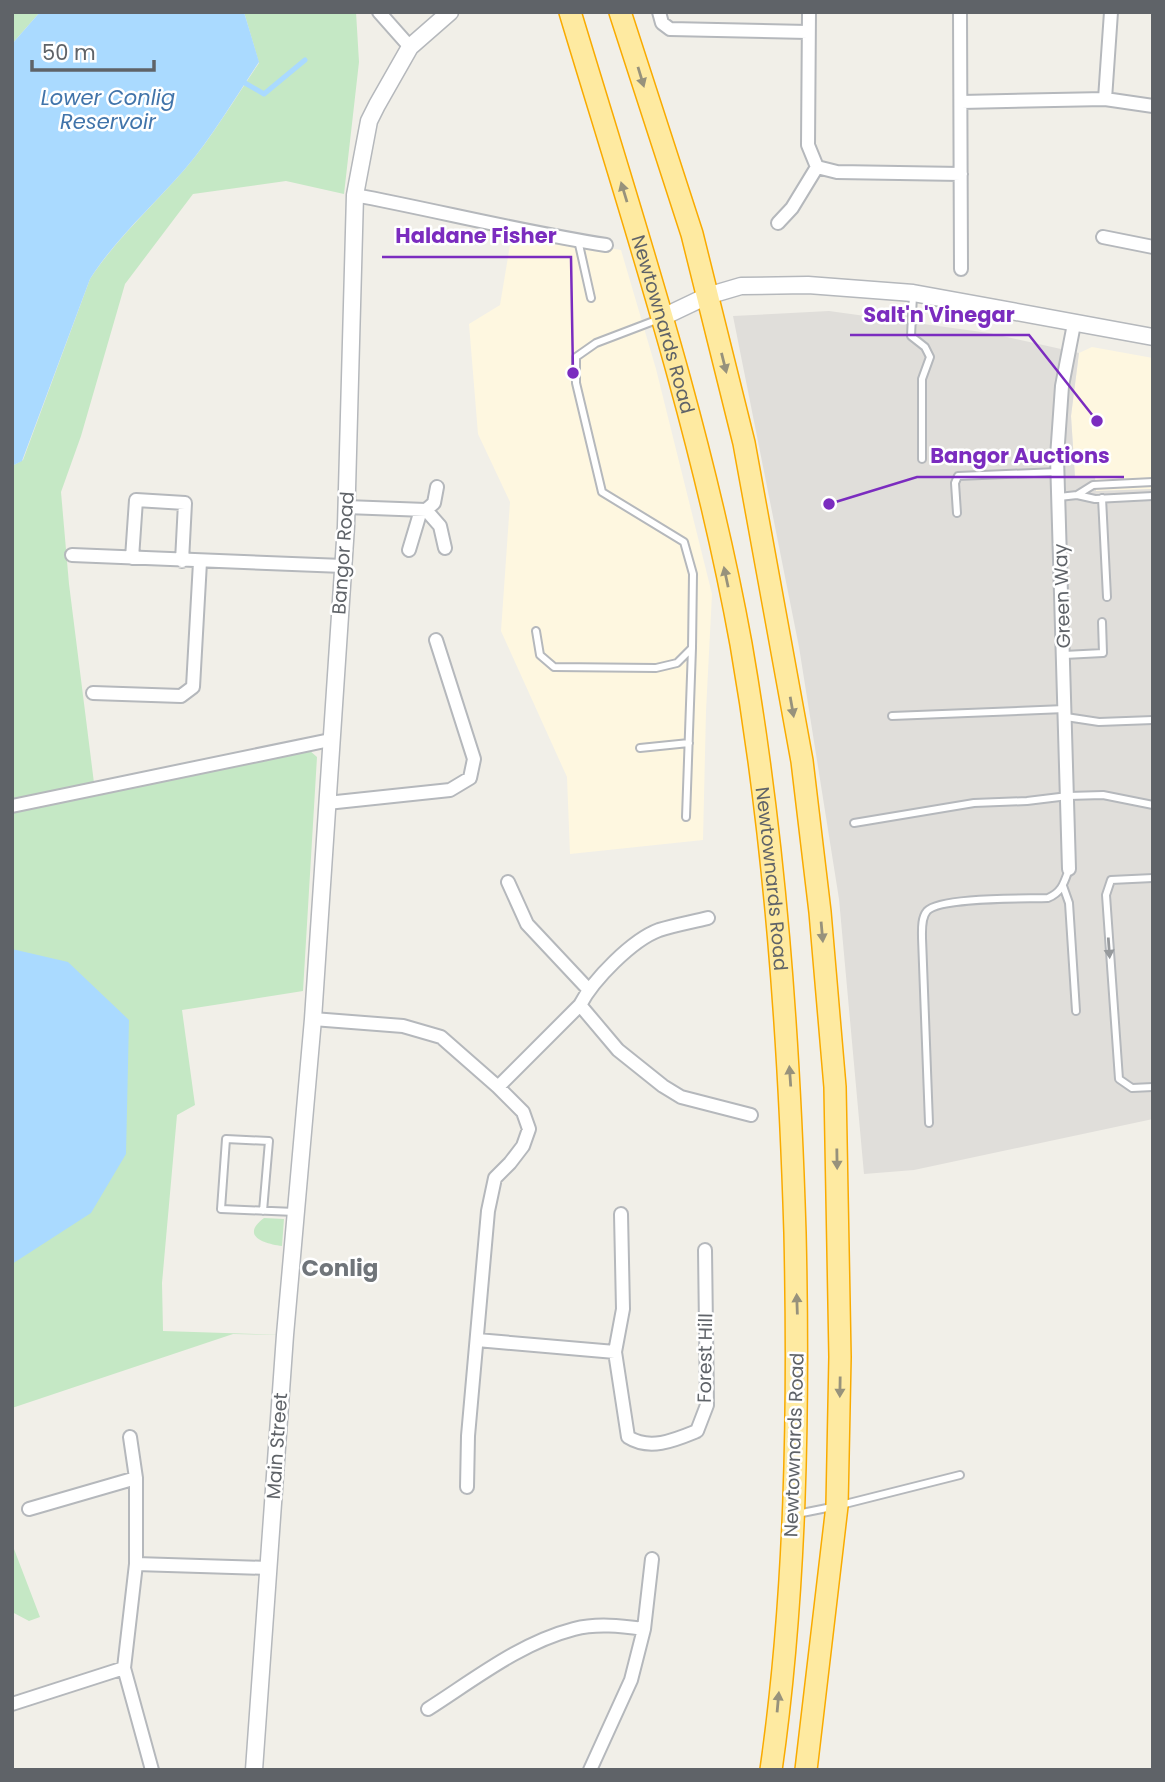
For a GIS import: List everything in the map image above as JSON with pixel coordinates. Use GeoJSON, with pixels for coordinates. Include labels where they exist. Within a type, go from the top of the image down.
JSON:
{"type":"FeatureCollection","features":[{"type":"Feature","properties":{"kind":"highway","name":"Newtownards Road"},"geometry":{"type":"LineString","coordinates":[[570,12],[663,317],[714,519],[741,644],[776,890],[791,1092],[798,1357],[788,1592],[771,1770]]}},
{"type":"Feature","properties":{"kind":"highway"},"geometry":{"type":"LineString","coordinates":[[620,12],[692,234],[747,456],[802,761],[820,912],[835,1087],[840,1357],[837,1506],[806,1770]]}},
{"type":"Feature","properties":{"kind":"street"},"geometry":{"type":"LineString","coordinates":[[379,12],[410,47]]}},
{"type":"Feature","properties":{"kind":"street","name":"Bangor Road"},"geometry":{"type":"LineString","coordinates":[[304,1122],[343,566],[355,195],[369,121],[410,47],[450,12]]}},
{"type":"Feature","properties":{"kind":"street"},"geometry":{"type":"LineString","coordinates":[[659,12],[662,23],[670,29],[808,32]]}},
{"type":"Feature","properties":{"kind":"street"},"geometry":{"type":"LineString","coordinates":[[809,12],[808,145],[817,167]]}},
{"type":"Feature","properties":{"kind":"street"},"geometry":{"type":"LineString","coordinates":[[960,12],[961,269]]}},
{"type":"Feature","properties":{"kind":"street"},"geometry":{"type":"LineString","coordinates":[[1105,99],[1111,12]]}},
{"type":"Feature","properties":{"kind":"street"},"geometry":{"type":"LineString","coordinates":[[961,102],[1105,99],[1153,106]]}},
{"type":"Feature","properties":{"kind":"street"},"geometry":{"type":"LineString","coordinates":[[817,167],[837,172],[961,174]]}},
{"type":"Feature","properties":{"kind":"street"},"geometry":{"type":"LineString","coordinates":[[778,223],[792,208],[817,167]]}},
{"type":"Feature","properties":{"kind":"street"},"geometry":{"type":"LineString","coordinates":[[355,195],[526,232],[606,245]]}},
{"type":"Feature","properties":{"kind":"street"},"geometry":{"type":"LineString","coordinates":[[1103,237],[1153,247]]}},
{"type":"Feature","properties":{"kind":"street"},"geometry":{"type":"LineString","coordinates":[[663,317],[707,296],[752,285],[808,285],[913,293],[1153,337]]}},
{"type":"Feature","properties":{"kind":"street","name":"Green Way"},"geometry":{"type":"LineString","coordinates":[[1069,869],[1057,457],[1062,386],[1074,324]]}},
{"type":"Feature","properties":{"kind":"street"},"geometry":{"type":"LineString","coordinates":[[409,550],[424,510],[434,503],[437,486]]}},
{"type":"Feature","properties":{"kind":"street"},"geometry":{"type":"LineString","coordinates":[[132,558],[136,500],[185,503],[182,561]]}},
{"type":"Feature","properties":{"kind":"street"},"geometry":{"type":"LineString","coordinates":[[346,508],[424,510],[440,526],[445,548]]}},
{"type":"Feature","properties":{"kind":"street"},"geometry":{"type":"LineString","coordinates":[[72,555],[343,566]]}},
{"type":"Feature","properties":{"kind":"street"},"geometry":{"type":"LineString","coordinates":[[93,693],[181,696],[193,687],[200,562]]}},
{"type":"Feature","properties":{"kind":"street"},"geometry":{"type":"LineString","coordinates":[[327,803],[450,790],[470,778],[474,759],[436,640]]}},
{"type":"Feature","properties":{"kind":"street"},"geometry":{"type":"LineString","coordinates":[[12,806],[330,740]]}},
{"type":"Feature","properties":{"kind":"street"},"geometry":{"type":"LineString","coordinates":[[508,882],[527,924],[588,989]]}},
{"type":"Feature","properties":{"kind":"street"},"geometry":{"type":"LineString","coordinates":[[498,1087],[580,1005],[588,989],[634,945],[658,931],[708,918]]}},
{"type":"Feature","properties":{"kind":"street"},"geometry":{"type":"LineString","coordinates":[[580,1005],[618,1050],[663,1086],[681,1097],[751,1115]]}},
{"type":"Feature","properties":{"kind":"street"},"geometry":{"type":"LineString","coordinates":[[313,1019],[403,1026],[440,1037],[523,1112],[529,1129],[523,1146],[495,1178],[488,1211],[468,1436],[467,1487]]}},
{"type":"Feature","properties":{"kind":"street","name":"Main Street"},"geometry":{"type":"LineString","coordinates":[[254,1770],[304,1122]]}},
{"type":"Feature","properties":{"kind":"street","name":"Forest Hill"},"geometry":{"type":"LineString","coordinates":[[621,1214],[623,1309],[614,1352],[628,1437],[637,1443],[653,1444],[677,1440],[697,1431],[707,1405],[705,1250]]}},
{"type":"Feature","properties":{"kind":"street"},"geometry":{"type":"LineString","coordinates":[[477,1340],[614,1352]]}},
{"type":"Feature","properties":{"kind":"street"},"geometry":{"type":"LineString","coordinates":[[130,1437],[135,1478],[136,1564],[124,1668],[152,1770]]}},
{"type":"Feature","properties":{"kind":"street"},"geometry":{"type":"LineString","coordinates":[[29,1509],[135,1478]]}},
{"type":"Feature","properties":{"kind":"street"},"geometry":{"type":"LineString","coordinates":[[590,1770],[631,1680],[644,1629],[652,1559]]}},
{"type":"Feature","properties":{"kind":"street"},"geometry":{"type":"LineString","coordinates":[[136,1564],[268,1568]]}},
{"type":"Feature","properties":{"kind":"street"},"geometry":{"type":"LineString","coordinates":[[428,1709],[522,1648],[576,1628],[611,1625],[644,1629]]}},
{"type":"Feature","properties":{"kind":"street"},"geometry":{"type":"LineString","coordinates":[[12,1704],[124,1668]]}},
{"type":"Feature","properties":{"kind":"lane"},"geometry":{"type":"LineString","coordinates":[[578,240],[591,298]]}},
{"type":"Feature","properties":{"kind":"lane"},"geometry":{"type":"LineString","coordinates":[[913,293],[911,336],[925,347],[930,356],[922,379],[922,459]]}},
{"type":"Feature","properties":{"kind":"lane"},"geometry":{"type":"LineString","coordinates":[[663,317],[596,343],[576,357],[576,383],[602,492],[684,542],[693,574],[686,817]]}},
{"type":"Feature","properties":{"kind":"lane"},"geometry":{"type":"LineString","coordinates":[[957,513],[955,483],[958,477],[1058,472]]}},
{"type":"Feature","properties":{"kind":"lane"},"geometry":{"type":"LineString","coordinates":[[1077,495],[1093,485],[1153,482]]}},
{"type":"Feature","properties":{"kind":"lane"},"geometry":{"type":"LineString","coordinates":[[1059,496],[1153,496]]}},
{"type":"Feature","properties":{"kind":"lane"},"geometry":{"type":"LineString","coordinates":[[1102,498],[1107,597]]}},
{"type":"Feature","properties":{"kind":"lane"},"geometry":{"type":"LineString","coordinates":[[1064,654],[1103,653],[1102,622]]}},
{"type":"Feature","properties":{"kind":"lane"},"geometry":{"type":"LineString","coordinates":[[536,631],[540,654],[554,667],[656,668],[677,663],[692,648]]}},
{"type":"Feature","properties":{"kind":"lane"},"geometry":{"type":"LineString","coordinates":[[892,716],[1066,713],[1099,722],[1153,720]]}},
{"type":"Feature","properties":{"kind":"lane"},"geometry":{"type":"LineString","coordinates":[[640,748],[689,743]]}},
{"type":"Feature","properties":{"kind":"lane"},"geometry":{"type":"LineString","coordinates":[[854,823],[974,803],[1068,796],[1103,795],[1153,805]]}},
{"type":"Feature","properties":{"kind":"lane"},"geometry":{"type":"LineString","coordinates":[[929,1123],[923,920],[928,911],[937,905],[973,900],[1048,898],[1058,894],[1069,869]]}},
{"type":"Feature","properties":{"kind":"lane"},"geometry":{"type":"LineString","coordinates":[[1153,878],[1111,880],[1107,887],[1106,904],[1119,1079],[1132,1088],[1153,1087]]}},
{"type":"Feature","properties":{"kind":"lane"},"geometry":{"type":"LineString","coordinates":[[1063,886],[1069,903],[1076,1011]]}},
{"type":"Feature","properties":{"kind":"lane"},"geometry":{"type":"LineString","coordinates":[[263,1211],[269,1141],[226,1139],[221,1209],[263,1211],[297,1212]]}},
{"type":"Feature","properties":{"kind":"lane"},"geometry":{"type":"LineString","coordinates":[[792,1515],[960,1475]]}},
{"type":"Feature","properties":{"kind":"shaded area"},"geometry":{"type":"Polygon","coordinates":[[[512,233],[621,250],[656,369],[712,594],[703,840],[570,854],[567,777],[501,631],[510,502],[478,434],[469,324],[500,305],[512,233]]]}},
{"type":"Feature","properties":{"kind":"shaded area"},"geometry":{"type":"Polygon","coordinates":[[[829,311],[989,333],[1079,353],[1071,416],[1075,477],[1095,476],[1096,491],[1153,489],[1153,1119],[914,1170],[864,1174],[839,899],[799,647],[733,316],[829,311]]]}},
{"type":"Feature","properties":{"kind":"shaded area"},"geometry":{"type":"Polygon","coordinates":[[[1092,347],[1153,358],[1153,489],[1095,491],[1075,477],[1071,416],[1079,353],[1092,347]]]}},
{"type":"Feature","properties":{"kind":"green space"},"geometry":{"type":"Polygon","coordinates":[[[12,12],[40,12],[12,44],[12,12]]]}},
{"type":"Feature","properties":{"kind":"green space"},"geometry":{"type":"Polygon","coordinates":[[[244,12],[356,12],[359,62],[344,194],[286,181],[193,194],[125,284],[81,436],[61,492],[69,584],[94,783],[309,750],[317,757],[303,991],[182,1010],[195,1105],[177,1115],[162,1283],[163,1331],[285,1335],[233,1334],[12,1408],[12,466],[23,460],[90,279],[123,236],[195,156],[259,63],[244,12]]]}},
{"type":"Feature","properties":{"kind":"green space"},"geometry":{"type":"Polygon","coordinates":[[[264,1218],[284,1219],[282,1246],[262,1241],[254,1234],[257,1224],[264,1218]]]}},
{"type":"Feature","properties":{"kind":"green space"},"geometry":{"type":"Polygon","coordinates":[[[14,1549],[40,1617],[29,1621],[12,1612],[14,1549]]]}},
{"type":"Feature","properties":{"kind":"water","name":"Lower Conlig Reservoir"},"geometry":{"type":"Polygon","coordinates":[[[40,12],[244,12],[259,62],[195,156],[123,236],[90,279],[22,461],[12,466],[12,44],[40,12]]]}},
{"type":"Feature","properties":{"kind":"water"},"geometry":{"type":"Polygon","coordinates":[[[12,949],[68,962],[129,1020],[126,1154],[91,1213],[12,1264],[12,949]]]}},
{"type":"Feature","properties":{"kind":"waterway"},"geometry":{"type":"LineString","coordinates":[[245,83],[264,94],[305,60]]}},
{"type":"Feature","properties":{"kind":"place","name":"Haldane Fisher"},"geometry":{"type":"Point","coordinates":[573,373]}},
{"type":"Feature","properties":{"kind":"place","name":"Salt'n'Vinegar"},"geometry":{"type":"Point","coordinates":[1097,421]}},
{"type":"Feature","properties":{"kind":"place","name":"Bangor Auctions"},"geometry":{"type":"Point","coordinates":[829,504]}},
{"type":"Feature","properties":{"kind":"district","name":"Conlig"},"geometry":{"type":"Point","coordinates":[340,1268]}}]}
